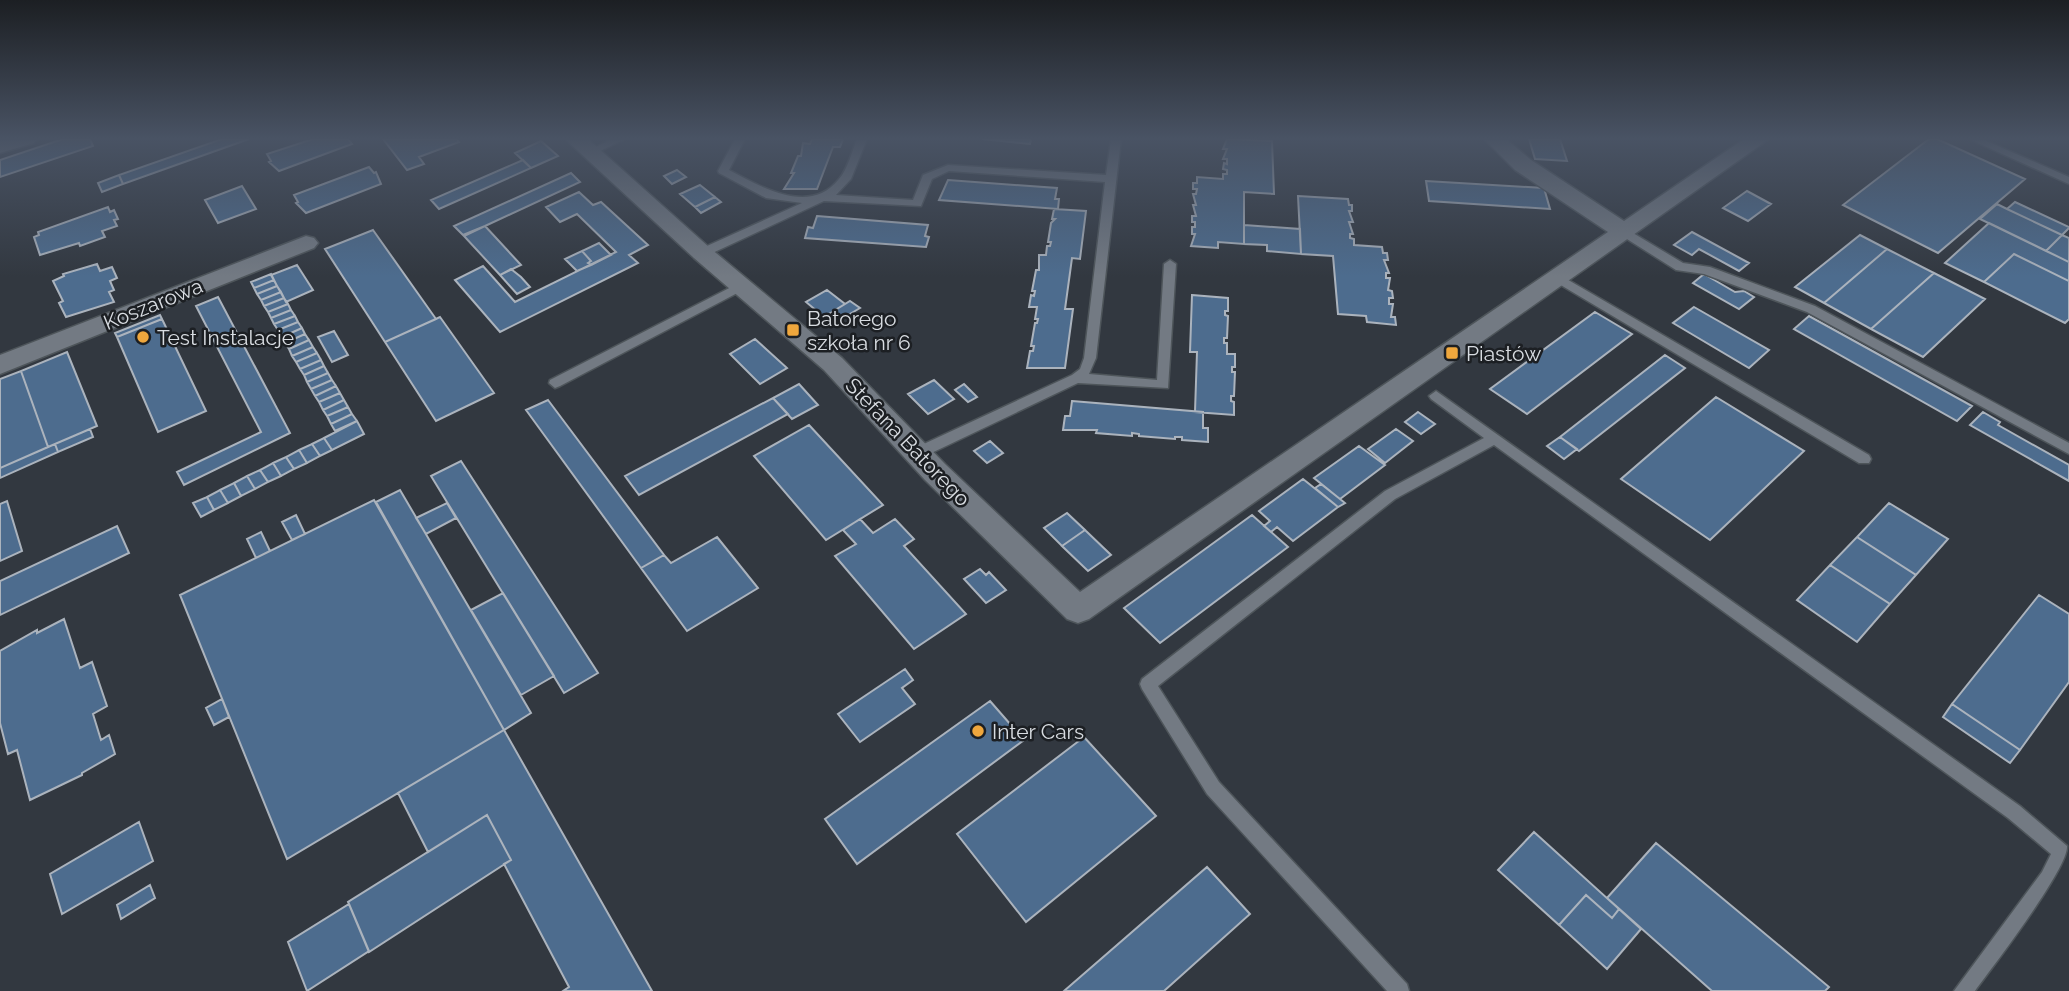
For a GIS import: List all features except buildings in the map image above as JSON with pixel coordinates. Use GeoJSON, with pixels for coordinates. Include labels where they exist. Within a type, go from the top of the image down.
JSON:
{"type":"FeatureCollection","features":[{"type":"Feature","properties":{"kind":"street","name":"Stefana Batorego"},"geometry":{"type":"LineString","coordinates":[[627,185],[702,253],[833,364],[918,453],[1078,610],[1558,278]]}},
{"type":"Feature","properties":{"kind":"street"},"geometry":{"type":"LineString","coordinates":[[1553,185],[1623,232]]}},
{"type":"Feature","properties":{"kind":"street"},"geometry":{"type":"LineString","coordinates":[[1558,278],[1691,185]]}},
{"type":"Feature","properties":{"kind":"street","name":"Koszarowa"},"geometry":{"type":"LineString","coordinates":[[0,365],[306,243]]}},
{"type":"Feature","properties":{"kind":"lane"},"geometry":{"type":"LineString","coordinates":[[750,185],[770,196],[917,204],[924,185]]}},
{"type":"Feature","properties":{"kind":"lane"},"geometry":{"type":"LineString","coordinates":[[702,253],[822,200],[839,185]]}},
{"type":"Feature","properties":{"kind":"lane"},"geometry":{"type":"LineString","coordinates":[[918,453],[1077,378],[1088,366],[1110,185]]}},
{"type":"Feature","properties":{"kind":"lane"},"geometry":{"type":"LineString","coordinates":[[1623,232],[1680,267],[1706,270],[1811,309],[2069,449]]}},
{"type":"Feature","properties":{"kind":"lane"},"geometry":{"type":"LineString","coordinates":[[1077,378],[1163,385],[1170,264]]}},
{"type":"Feature","properties":{"kind":"lane"},"geometry":{"type":"LineString","coordinates":[[1558,278],[1864,459]]}},
{"type":"Feature","properties":{"kind":"lane"},"geometry":{"type":"LineString","coordinates":[[555,383],[741,286]]}},
{"type":"Feature","properties":{"kind":"lane"},"geometry":{"type":"LineString","coordinates":[[1436,397],[2014,812],[2061,852],[2048,878],[1964,991]]}},
{"type":"Feature","properties":{"kind":"lane"},"geometry":{"type":"LineString","coordinates":[[1400,991],[1213,788],[1148,684],[1390,495],[1493,439]]}},
{"type":"Feature","properties":{"kind":"place","name":"Batorego szkoła nr 6"},"geometry":{"type":"Point","coordinates":[793,330]}},
{"type":"Feature","properties":{"kind":"place","name":"Test Instalacje"},"geometry":{"type":"Point","coordinates":[143,337]}},
{"type":"Feature","properties":{"kind":"place","name":"Piastów"},"geometry":{"type":"Point","coordinates":[1452,353]}},
{"type":"Feature","properties":{"kind":"place","name":"Inter Cars"},"geometry":{"type":"Point","coordinates":[978,731]}}]}
